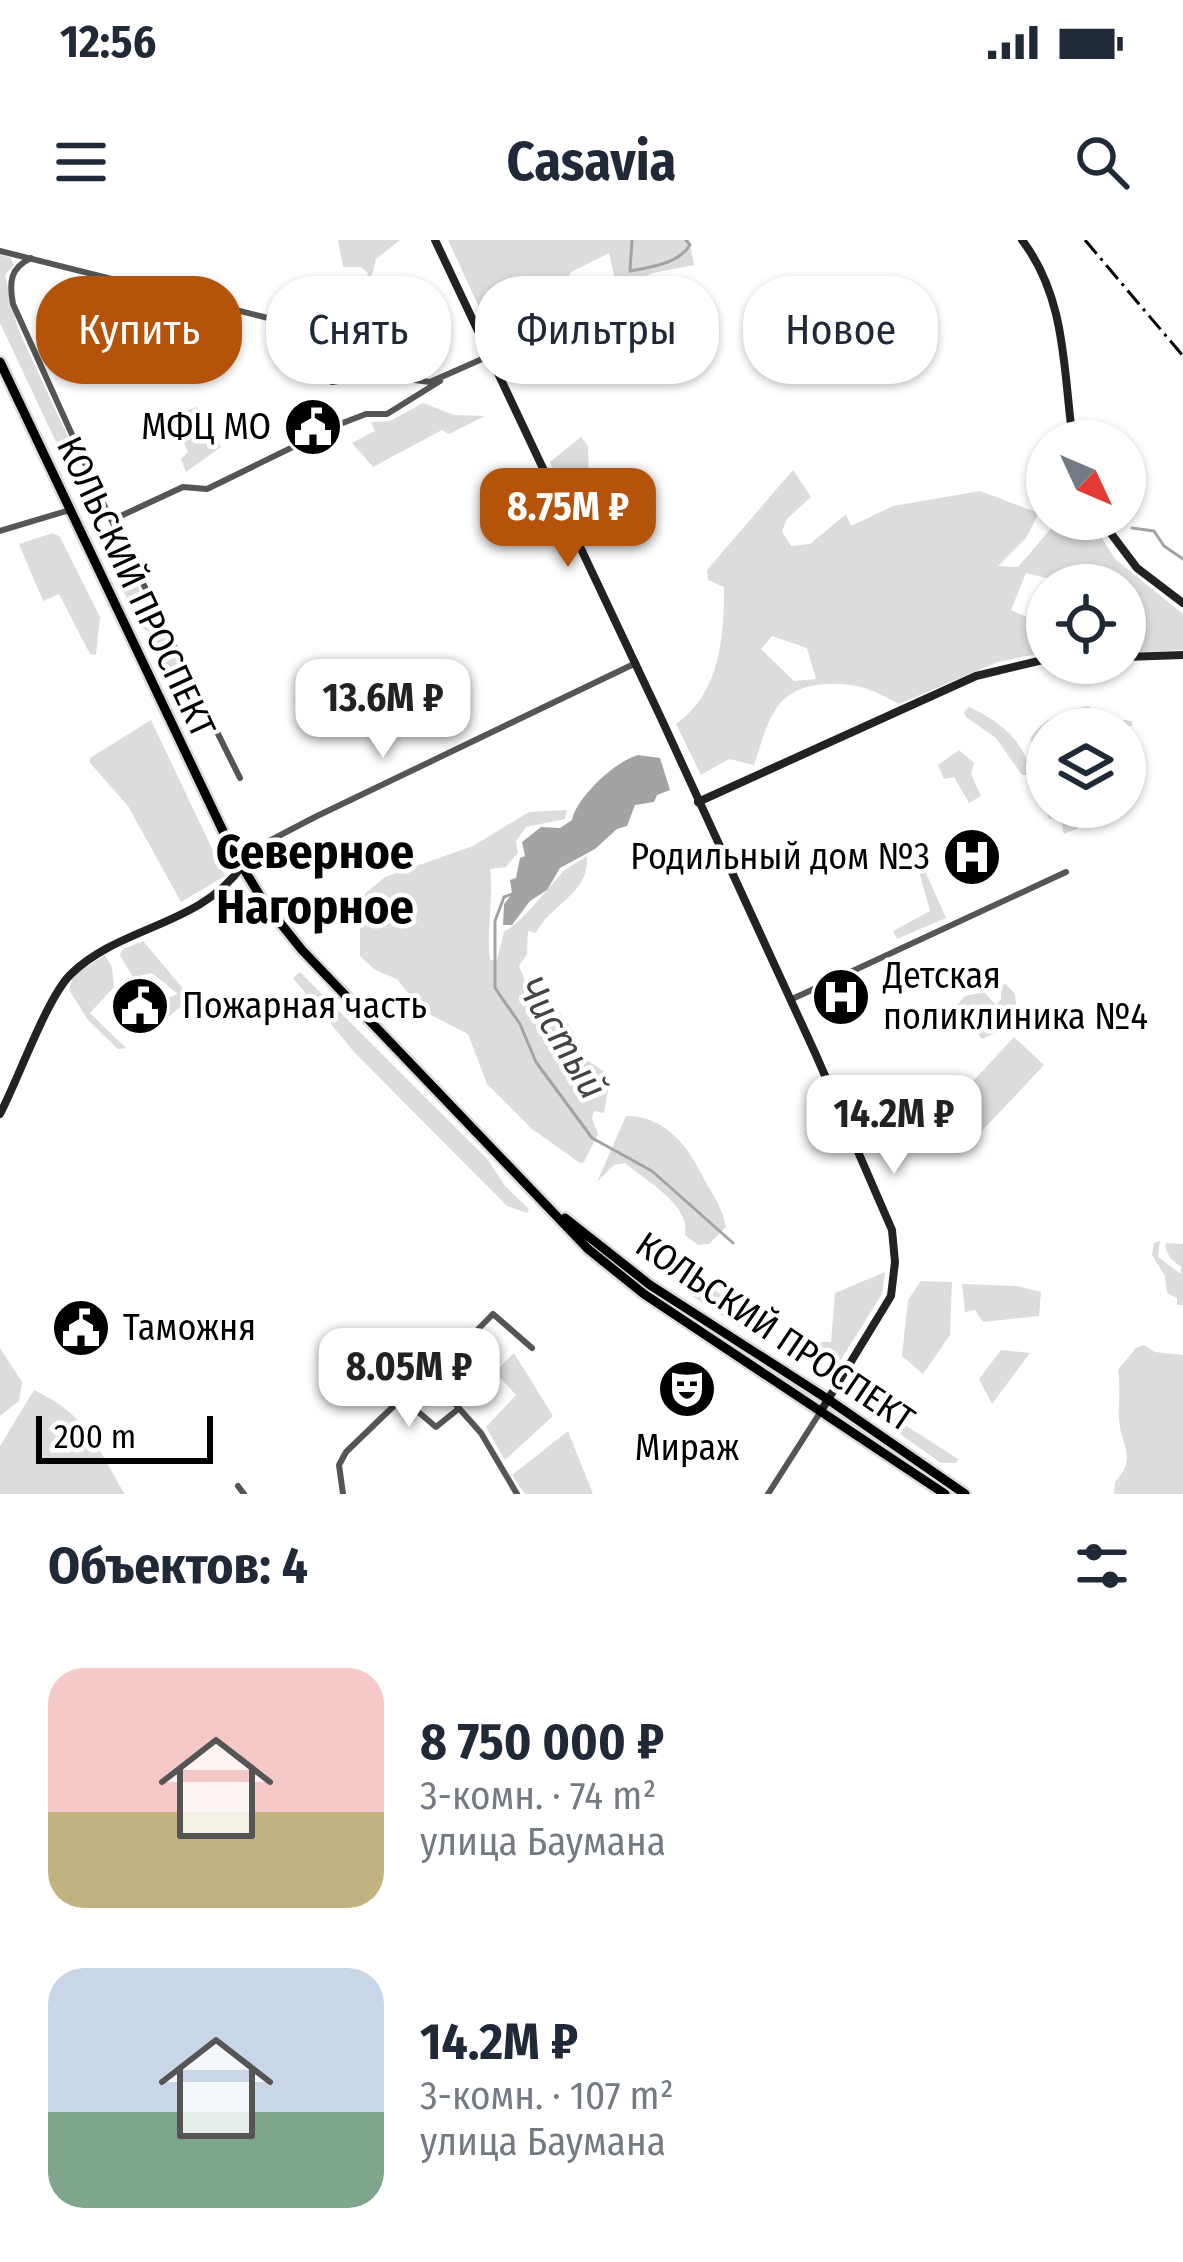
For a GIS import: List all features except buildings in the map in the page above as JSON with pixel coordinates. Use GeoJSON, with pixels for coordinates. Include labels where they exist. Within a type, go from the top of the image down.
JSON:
{"type":"FeatureCollection","features":[{"type":"Feature","properties":{"kind":"main road","name":"КОЛЬСКИЙ ПРОСПЕКТ"},"geometry":{"type":"LineString","coordinates":[[0,362],[242,866],[302,950],[556,1212],[644,1294],[945,1494]]}},
{"type":"Feature","properties":{"kind":"main road","name":"КОЛЬСКИЙ ПРОСПЕКТ"},"geometry":{"type":"LineString","coordinates":[[591,1245],[965,1494]]}},
{"type":"Feature","properties":{"kind":"street"},"geometry":{"type":"LineString","coordinates":[[436,240],[475,325]]}},
{"type":"Feature","properties":{"kind":"street"},"geometry":{"type":"LineString","coordinates":[[1022,240],[1040,267],[1056,310],[1071,420]]}},
{"type":"Feature","properties":{"kind":"street"},"geometry":{"type":"LineString","coordinates":[[0,251],[266,317]]}},
{"type":"Feature","properties":{"kind":"street"},"geometry":{"type":"LineString","coordinates":[[14,254],[19,264]]}},
{"type":"Feature","properties":{"kind":"street"},"geometry":{"type":"LineString","coordinates":[[31,258],[19,264],[10,284],[13,304],[112,520],[240,778]]}},
{"type":"Feature","properties":{"kind":"street"},"geometry":{"type":"LineString","coordinates":[[112,520],[183,487],[207,489],[353,419],[387,414],[435,384]]}},
{"type":"Feature","properties":{"kind":"street"},"geometry":{"type":"LineString","coordinates":[[502,384],[636,663],[887,1216],[894,1246],[891,1295],[768,1494]]}},
{"type":"Feature","properties":{"kind":"street"},"geometry":{"type":"LineString","coordinates":[[0,531],[70,511]]}},
{"type":"Feature","properties":{"kind":"street"},"geometry":{"type":"LineString","coordinates":[[1116,540],[1137,568],[1183,603]]}},
{"type":"Feature","properties":{"kind":"street"},"geometry":{"type":"LineString","coordinates":[[1146,656],[1183,655]]}},
{"type":"Feature","properties":{"kind":"street"},"geometry":{"type":"LineString","coordinates":[[0,1114],[53,1001],[72,973],[220,892],[252,850],[636,663]]}},
{"type":"Feature","properties":{"kind":"street"},"geometry":{"type":"LineString","coordinates":[[698,802],[976,676],[1026,664]]}},
{"type":"Feature","properties":{"kind":"street"},"geometry":{"type":"LineString","coordinates":[[790,1000],[1066,872]]}},
{"type":"Feature","properties":{"kind":"street"},"geometry":{"type":"LineString","coordinates":[[517,1494],[482,1433],[449,1397],[442,1366],[494,1314],[532,1348]]}},
{"type":"Feature","properties":{"kind":"street"},"geometry":{"type":"LineString","coordinates":[[343,1494],[339,1465],[346,1451],[402,1398],[436,1427],[458,1409]]}},
{"type":"Feature","properties":{"kind":"street"},"geometry":{"type":"LineString","coordinates":[[238,1486],[244,1494]]}},
{"type":"Feature","properties":{"kind":"shaded area"},"geometry":{"type":"Polygon","coordinates":[[[338,240],[400,240],[376,259],[372,275],[367,276],[361,267],[343,267],[338,240]]]}},
{"type":"Feature","properties":{"kind":"shaded area"},"geometry":{"type":"Polygon","coordinates":[[[448,240],[689,240],[694,265],[646,276],[614,276],[609,253],[569,276],[475,276],[475,298],[448,240]]]}},
{"type":"Feature","properties":{"kind":"shaded area"},"geometry":{"type":"Polygon","coordinates":[[[0,254],[11,258],[14,265],[5,275],[18,329],[36,368],[36,384],[44,384],[69,439],[63,457],[0,323],[0,254]]]}},
{"type":"Feature","properties":{"kind":"shaded area"},"geometry":{"type":"Polygon","coordinates":[[[423,403],[454,415],[485,416],[449,434],[442,430],[373,467],[352,443],[375,431],[371,422],[390,421],[423,403]]]}},
{"type":"Feature","properties":{"kind":"shaded area"},"geometry":{"type":"Polygon","coordinates":[[[197,407],[221,447],[186,472],[181,459],[188,452],[171,416],[197,407]]]}},
{"type":"Feature","properties":{"kind":"shaded area"},"geometry":{"type":"Polygon","coordinates":[[[581,437],[588,446],[589,477],[563,489],[550,462],[581,437]]]}},
{"type":"Feature","properties":{"kind":"shaded area"},"geometry":{"type":"Polygon","coordinates":[[[793,470],[811,497],[787,519],[782,531],[791,546],[810,544],[846,514],[851,526],[893,506],[980,491],[1026,508],[1026,538],[998,566],[1018,567],[1041,540],[1103,540],[1121,564],[1026,564],[1011,610],[1026,617],[1026,656],[998,662],[899,704],[849,685],[796,691],[776,708],[754,765],[729,759],[701,775],[676,724],[702,697],[720,645],[724,587],[708,580],[707,570],[793,470]],[[772,636],[761,649],[794,681],[816,679],[807,648],[772,636]]]}},
{"type":"Feature","properties":{"kind":"shaded area"},"geometry":{"type":"Polygon","coordinates":[[[600,481],[611,504],[619,507],[621,520],[591,536],[585,534],[570,504],[592,493],[600,481]]]}},
{"type":"Feature","properties":{"kind":"shaded area"},"geometry":{"type":"Polygon","coordinates":[[[53,533],[60,537],[100,617],[96,655],[90,654],[59,594],[43,601],[19,544],[53,533]]]}},
{"type":"Feature","properties":{"kind":"shaded area"},"geometry":{"type":"Polygon","coordinates":[[[119,545],[160,627],[163,636],[158,636],[168,640],[184,674],[170,679],[155,646],[151,649],[148,634],[156,635],[140,627],[135,615],[141,607],[129,603],[106,554],[119,545]]]}},
{"type":"Feature","properties":{"kind":"shaded area"},"geometry":{"type":"Polygon","coordinates":[[[1146,584],[1183,614],[1183,650],[1146,652],[1146,584]]]}},
{"type":"Feature","properties":{"kind":"shaded area"},"geometry":{"type":"Polygon","coordinates":[[[969,707],[1009,733],[1023,751],[1026,775],[996,738],[964,712],[969,707]]]}},
{"type":"Feature","properties":{"kind":"shaded area"},"geometry":{"type":"Polygon","coordinates":[[[151,720],[225,876],[181,902],[128,806],[90,763],[90,758],[151,720]]]}},
{"type":"Feature","properties":{"kind":"shaded area"},"geometry":{"type":"Polygon","coordinates":[[[959,750],[974,763],[971,774],[981,796],[969,803],[954,777],[944,779],[938,765],[959,750]]]}},
{"type":"Feature","properties":{"kind":"shaded area"},"geometry":{"type":"Polygon","coordinates":[[[638,755],[660,758],[670,790],[657,795],[654,802],[635,805],[627,826],[560,868],[547,890],[530,901],[512,925],[503,925],[504,904],[512,894],[510,880],[516,878],[520,858],[525,856],[522,842],[541,827],[560,828],[572,820],[598,782],[638,755]]]}},
{"type":"Feature","properties":{"kind":"shaded area"},"geometry":{"type":"Polygon","coordinates":[[[567,810],[565,819],[526,827],[516,841],[518,853],[506,867],[490,869],[489,948],[490,960],[497,960],[504,931],[564,871],[587,856],[576,889],[536,933],[528,931],[527,954],[519,966],[526,983],[550,986],[554,1013],[564,1031],[559,1011],[574,1033],[573,1049],[610,1078],[604,1113],[594,1111],[592,1118],[598,1134],[580,1163],[532,1129],[487,1084],[468,1034],[431,1015],[397,979],[375,970],[360,956],[360,917],[355,909],[361,897],[385,877],[473,846],[529,812],[567,810]]]}},
{"type":"Feature","properties":{"kind":"shaded area"},"geometry":{"type":"Polygon","coordinates":[[[915,857],[946,918],[897,939],[893,931],[930,911],[915,857]]]}},
{"type":"Feature","properties":{"kind":"shaded area"},"geometry":{"type":"Polygon","coordinates":[[[143,941],[191,998],[167,1018],[158,1015],[157,1009],[178,994],[152,973],[133,977],[120,955],[143,941]]]}},
{"type":"Feature","properties":{"kind":"shaded area"},"geometry":{"type":"Polygon","coordinates":[[[105,955],[114,987],[90,1013],[126,1048],[118,1049],[88,1020],[69,990],[73,975],[105,955]]]}},
{"type":"Feature","properties":{"kind":"shaded area"},"geometry":{"type":"Polygon","coordinates":[[[300,972],[488,1160],[505,1186],[529,1209],[527,1213],[507,1206],[354,1052],[293,978],[300,972]]]}},
{"type":"Feature","properties":{"kind":"shaded area"},"geometry":{"type":"Polygon","coordinates":[[[1001,985],[1015,994],[1018,1020],[1010,1025],[1004,1017],[1001,1030],[982,1039],[957,1005],[965,996],[984,992],[996,1005],[1001,985]]]}},
{"type":"Feature","properties":{"kind":"shaded area"},"geometry":{"type":"Polygon","coordinates":[[[1014,1037],[1044,1065],[980,1133],[950,1106],[1014,1037]]]}},
{"type":"Feature","properties":{"kind":"shaded area"},"geometry":{"type":"Polygon","coordinates":[[[626,1116],[662,1126],[695,1162],[726,1227],[709,1244],[698,1245],[685,1235],[685,1224],[674,1204],[625,1163],[614,1165],[597,1182],[626,1116]]]}},
{"type":"Feature","properties":{"kind":"shaded area"},"geometry":{"type":"Polygon","coordinates":[[[1160,1241],[1158,1257],[1181,1274],[1165,1247],[1166,1243],[1183,1244],[1183,1305],[1167,1293],[1165,1276],[1152,1255],[1154,1243],[1160,1241]]]}},
{"type":"Feature","properties":{"kind":"shaded area"},"geometry":{"type":"Polygon","coordinates":[[[885,1272],[882,1294],[837,1366],[803,1342],[831,1342],[835,1293],[885,1272]]]}},
{"type":"Feature","properties":{"kind":"shaded area"},"geometry":{"type":"Polygon","coordinates":[[[701,1280],[753,1318],[744,1330],[683,1290],[701,1280]]]}},
{"type":"Feature","properties":{"kind":"shaded area"},"geometry":{"type":"Polygon","coordinates":[[[921,1281],[952,1282],[950,1335],[923,1374],[902,1356],[908,1300],[921,1281]]]}},
{"type":"Feature","properties":{"kind":"shaded area"},"geometry":{"type":"Polygon","coordinates":[[[962,1284],[1041,1292],[1039,1316],[983,1322],[975,1310],[965,1312],[962,1284]]]}},
{"type":"Feature","properties":{"kind":"shaded area"},"geometry":{"type":"Polygon","coordinates":[[[1144,1345],[1155,1352],[1183,1355],[1183,1494],[1114,1494],[1127,1459],[1119,1419],[1118,1370],[1144,1345]]]}},
{"type":"Feature","properties":{"kind":"shaded area"},"geometry":{"type":"Polygon","coordinates":[[[0,1348],[22,1382],[19,1401],[0,1416],[0,1348]]]}},
{"type":"Feature","properties":{"kind":"shaded area"},"geometry":{"type":"Polygon","coordinates":[[[1001,1350],[1030,1353],[992,1404],[979,1379],[1001,1350]]]}},
{"type":"Feature","properties":{"kind":"shaded area"},"geometry":{"type":"Polygon","coordinates":[[[514,1353],[553,1416],[505,1460],[486,1427],[516,1395],[495,1372],[514,1353]]]}},
{"type":"Feature","properties":{"kind":"shaded area"},"geometry":{"type":"Polygon","coordinates":[[[34,1390],[79,1421],[125,1494],[0,1494],[0,1446],[34,1390]]]}},
{"type":"Feature","properties":{"kind":"shaded area"},"geometry":{"type":"Polygon","coordinates":[[[894,1418],[958,1459],[956,1463],[941,1463],[879,1419],[894,1418]]]}},
{"type":"Feature","properties":{"kind":"shaded area"},"geometry":{"type":"Polygon","coordinates":[[[568,1431],[593,1494],[525,1494],[512,1475],[568,1431]]]}},
{"type":"Feature","properties":{"kind":"waterway"},"geometry":{"type":"LineString","coordinates":[[632,240],[630,271],[671,261],[690,245],[686,240]]}},
{"type":"Feature","properties":{"kind":"waterway"},"geometry":{"type":"LineString","coordinates":[[1146,530],[1154,531],[1164,546],[1183,559]]}},
{"type":"Feature","properties":{"kind":"waterway","name":"Чистый"},"geometry":{"type":"LineString","coordinates":[[512,894],[504,897],[495,921],[495,988],[520,1024],[536,1062],[592,1138],[652,1171],[733,1243]]}},
{"type":"Feature","properties":{"kind":"railway"},"geometry":{"type":"LineString","coordinates":[[1085,240],[1183,356]]}},
{"type":"Feature","properties":{"kind":"place","name":"МФЦ МО"},"geometry":{"type":"Point","coordinates":[313,427]}},
{"type":"Feature","properties":{"kind":"place","name":"Родильный дом №3"},"geometry":{"type":"Point","coordinates":[972,857]}},
{"type":"Feature","properties":{"kind":"place","name":"Детская поликлиника №4"},"geometry":{"type":"Point","coordinates":[841,997]}},
{"type":"Feature","properties":{"kind":"place","name":"Пожарная часть"},"geometry":{"type":"Point","coordinates":[140,1006]}},
{"type":"Feature","properties":{"kind":"place","name":"Таможня"},"geometry":{"type":"Point","coordinates":[81,1328]}},
{"type":"Feature","properties":{"kind":"place","name":"Мираж"},"geometry":{"type":"Point","coordinates":[687,1389]}},
{"type":"Feature","properties":{"kind":"district","name":"Северное Нагорное"},"geometry":{"type":"Point","coordinates":[315,880]}}]}
